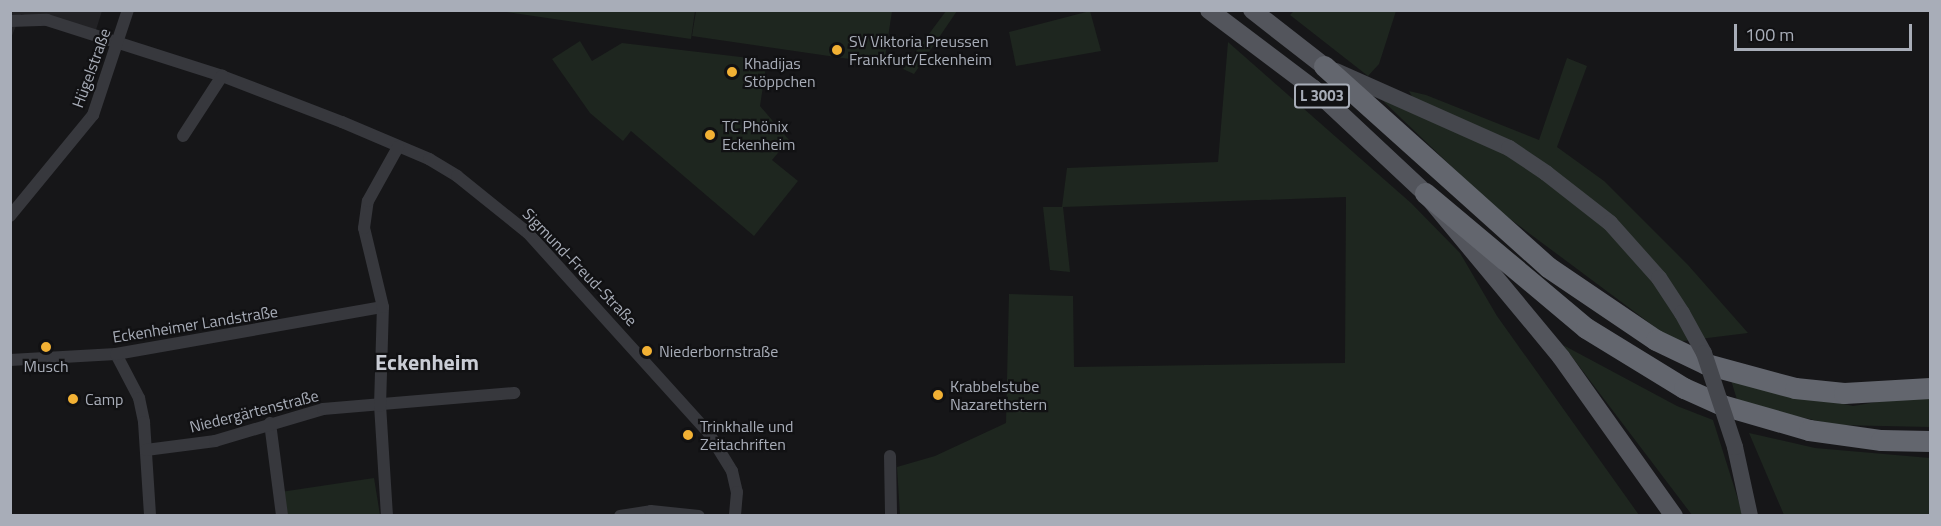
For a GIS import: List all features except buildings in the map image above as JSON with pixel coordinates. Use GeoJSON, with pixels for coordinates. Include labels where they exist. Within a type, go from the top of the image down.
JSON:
{"type":"FeatureCollection","features":[{"type":"Feature","properties":{"kind":"highway"},"geometry":{"type":"LineString","coordinates":[[1324,66],[1548,267],[1656,340],[1706,364],[1795,388],[1862,393],[1930,388]]}},
{"type":"Feature","properties":{"kind":"highway"},"geometry":{"type":"LineString","coordinates":[[1425,193],[1578,322],[1684,388],[1744,412],[1809,430],[1881,440],[1930,441]]}},
{"type":"Feature","properties":{"kind":"main road","name":"L 3003"},"geometry":{"type":"LineString","coordinates":[[1209,10],[1314,89],[1425,193],[1561,357],[1674,516]]}},
{"type":"Feature","properties":{"kind":"main road","name":"L 3003"},"geometry":{"type":"LineString","coordinates":[[1252,10],[1324,66],[1509,148],[1546,173],[1610,223],[1659,278],[1683,313],[1704,353],[1735,447],[1750,516]]}},
{"type":"Feature","properties":{"kind":"street","name":"Hügelstraße"},"geometry":{"type":"LineString","coordinates":[[10,216],[93,115],[119,43],[128,10]]}},
{"type":"Feature","properties":{"kind":"street","name":"Sigmund-Freud-Straße"},"geometry":{"type":"LineString","coordinates":[[10,21],[47,20],[222,76],[342,122],[429,159],[480,193],[528,233],[571,277],[718,445],[732,471],[737,492],[735,516]]}},
{"type":"Feature","properties":{"kind":"street"},"geometry":{"type":"LineString","coordinates":[[183,136],[222,76]]}},
{"type":"Feature","properties":{"kind":"street"},"geometry":{"type":"LineString","coordinates":[[387,516],[380,406],[382,307],[364,228],[368,201],[398,147]]}},
{"type":"Feature","properties":{"kind":"street","name":"Eckenheimer Landstraße"},"geometry":{"type":"LineString","coordinates":[[10,360],[116,354],[382,307]]}},
{"type":"Feature","properties":{"kind":"street"},"geometry":{"type":"LineString","coordinates":[[116,354],[139,398],[146,450],[150,516]]}},
{"type":"Feature","properties":{"kind":"street","name":"Niedergärtenstraße"},"geometry":{"type":"LineString","coordinates":[[146,450],[215,441],[323,409],[514,393]]}},
{"type":"Feature","properties":{"kind":"street"},"geometry":{"type":"LineString","coordinates":[[270,423],[282,516]]}},
{"type":"Feature","properties":{"kind":"street"},"geometry":{"type":"LineString","coordinates":[[890,456],[891,516]]}},
{"type":"Feature","properties":{"kind":"street"},"geometry":{"type":"LineString","coordinates":[[620,516],[651,511],[699,516]]}},
{"type":"Feature","properties":{"kind":"shaded area"},"geometry":{"type":"Polygon","coordinates":[[[695,10],[691,39],[499,11],[695,10]]]}},
{"type":"Feature","properties":{"kind":"shaded area","name":"SV Viktoria Preussen Frankfurt/Eckenheim"},"geometry":{"type":"Polygon","coordinates":[[[696,10],[892,11],[884,64],[692,36],[696,10]]]}},
{"type":"Feature","properties":{"kind":"shaded area"},"geometry":{"type":"Polygon","coordinates":[[[11,11],[102,11],[95,33],[21,14],[11,38],[11,11]]]}},
{"type":"Feature","properties":{"kind":"shaded area"},"geometry":{"type":"Polygon","coordinates":[[[946,11],[957,11],[914,74],[903,69],[946,11]]]}},
{"type":"Feature","properties":{"kind":"shaded area"},"geometry":{"type":"Polygon","coordinates":[[[1090,11],[1101,51],[1016,66],[1009,32],[1090,11]]]}},
{"type":"Feature","properties":{"kind":"shaded area"},"geometry":{"type":"Polygon","coordinates":[[[1294,11],[1396,11],[1379,64],[1368,76],[1290,15],[1294,11]]]}},
{"type":"Feature","properties":{"kind":"shaded area","name":"TC Phönix Eckenheim"},"geometry":{"type":"Polygon","coordinates":[[[580,41],[592,61],[622,43],[767,60],[760,106],[789,140],[772,160],[798,181],[754,236],[631,131],[623,141],[590,113],[552,59],[580,41]]]}},
{"type":"Feature","properties":{"kind":"shaded area"},"geometry":{"type":"Polygon","coordinates":[[[1228,42],[1411,203],[1460,253],[1497,316],[1639,515],[900,515],[897,467],[935,456],[1006,423],[1009,294],[1073,296],[1074,367],[1345,363],[1346,197],[1063,207],[1070,272],[1050,270],[1043,207],[1062,207],[1067,168],[1218,162],[1228,42]]]}},
{"type":"Feature","properties":{"kind":"shaded area"},"geometry":{"type":"Polygon","coordinates":[[[1567,58],[1587,66],[1557,147],[1604,181],[1688,265],[1748,333],[1675,342],[1494,207],[1380,98],[1424,118],[1409,91],[1426,95],[1539,140],[1567,58]]]}},
{"type":"Feature","properties":{"kind":"shaded area"},"geometry":{"type":"Polygon","coordinates":[[[1563,345],[1677,406],[1713,420],[1743,515],[1692,515],[1563,345]]]}},
{"type":"Feature","properties":{"kind":"shaded area"},"geometry":{"type":"Polygon","coordinates":[[[1731,380],[1853,406],[1930,393],[1930,427],[1836,425],[1738,403],[1731,380]]]}},
{"type":"Feature","properties":{"kind":"shaded area"},"geometry":{"type":"Polygon","coordinates":[[[1749,433],[1815,448],[1930,458],[1930,515],[1784,515],[1749,433]]]}},
{"type":"Feature","properties":{"kind":"shaded area"},"geometry":{"type":"Polygon","coordinates":[[[374,478],[380,515],[277,515],[274,493],[374,478]]]}},
{"type":"Feature","properties":{"kind":"place","name":"SV Viktoria Preussen Frankfurt/Eckenheim"},"geometry":{"type":"Point","coordinates":[837,50]}},
{"type":"Feature","properties":{"kind":"place","name":"Khadijas Stöppchen"},"geometry":{"type":"Point","coordinates":[732,72]}},
{"type":"Feature","properties":{"kind":"place","name":"TC Phönix Eckenheim"},"geometry":{"type":"Point","coordinates":[710,135]}},
{"type":"Feature","properties":{"kind":"place","name":"Musch"},"geometry":{"type":"Point","coordinates":[46,347]}},
{"type":"Feature","properties":{"kind":"place","name":"Niederbornstraße"},"geometry":{"type":"Point","coordinates":[647,351]}},
{"type":"Feature","properties":{"kind":"place","name":"Krabbelstube Nazarethstern"},"geometry":{"type":"Point","coordinates":[938,395]}},
{"type":"Feature","properties":{"kind":"place","name":"Camp"},"geometry":{"type":"Point","coordinates":[73,399]}},
{"type":"Feature","properties":{"kind":"place","name":"Trinkhalle und Zeitachriften"},"geometry":{"type":"Point","coordinates":[688,435]}},
{"type":"Feature","properties":{"kind":"district","name":"Eckenheim"},"geometry":{"type":"Point","coordinates":[427,363]}}]}
